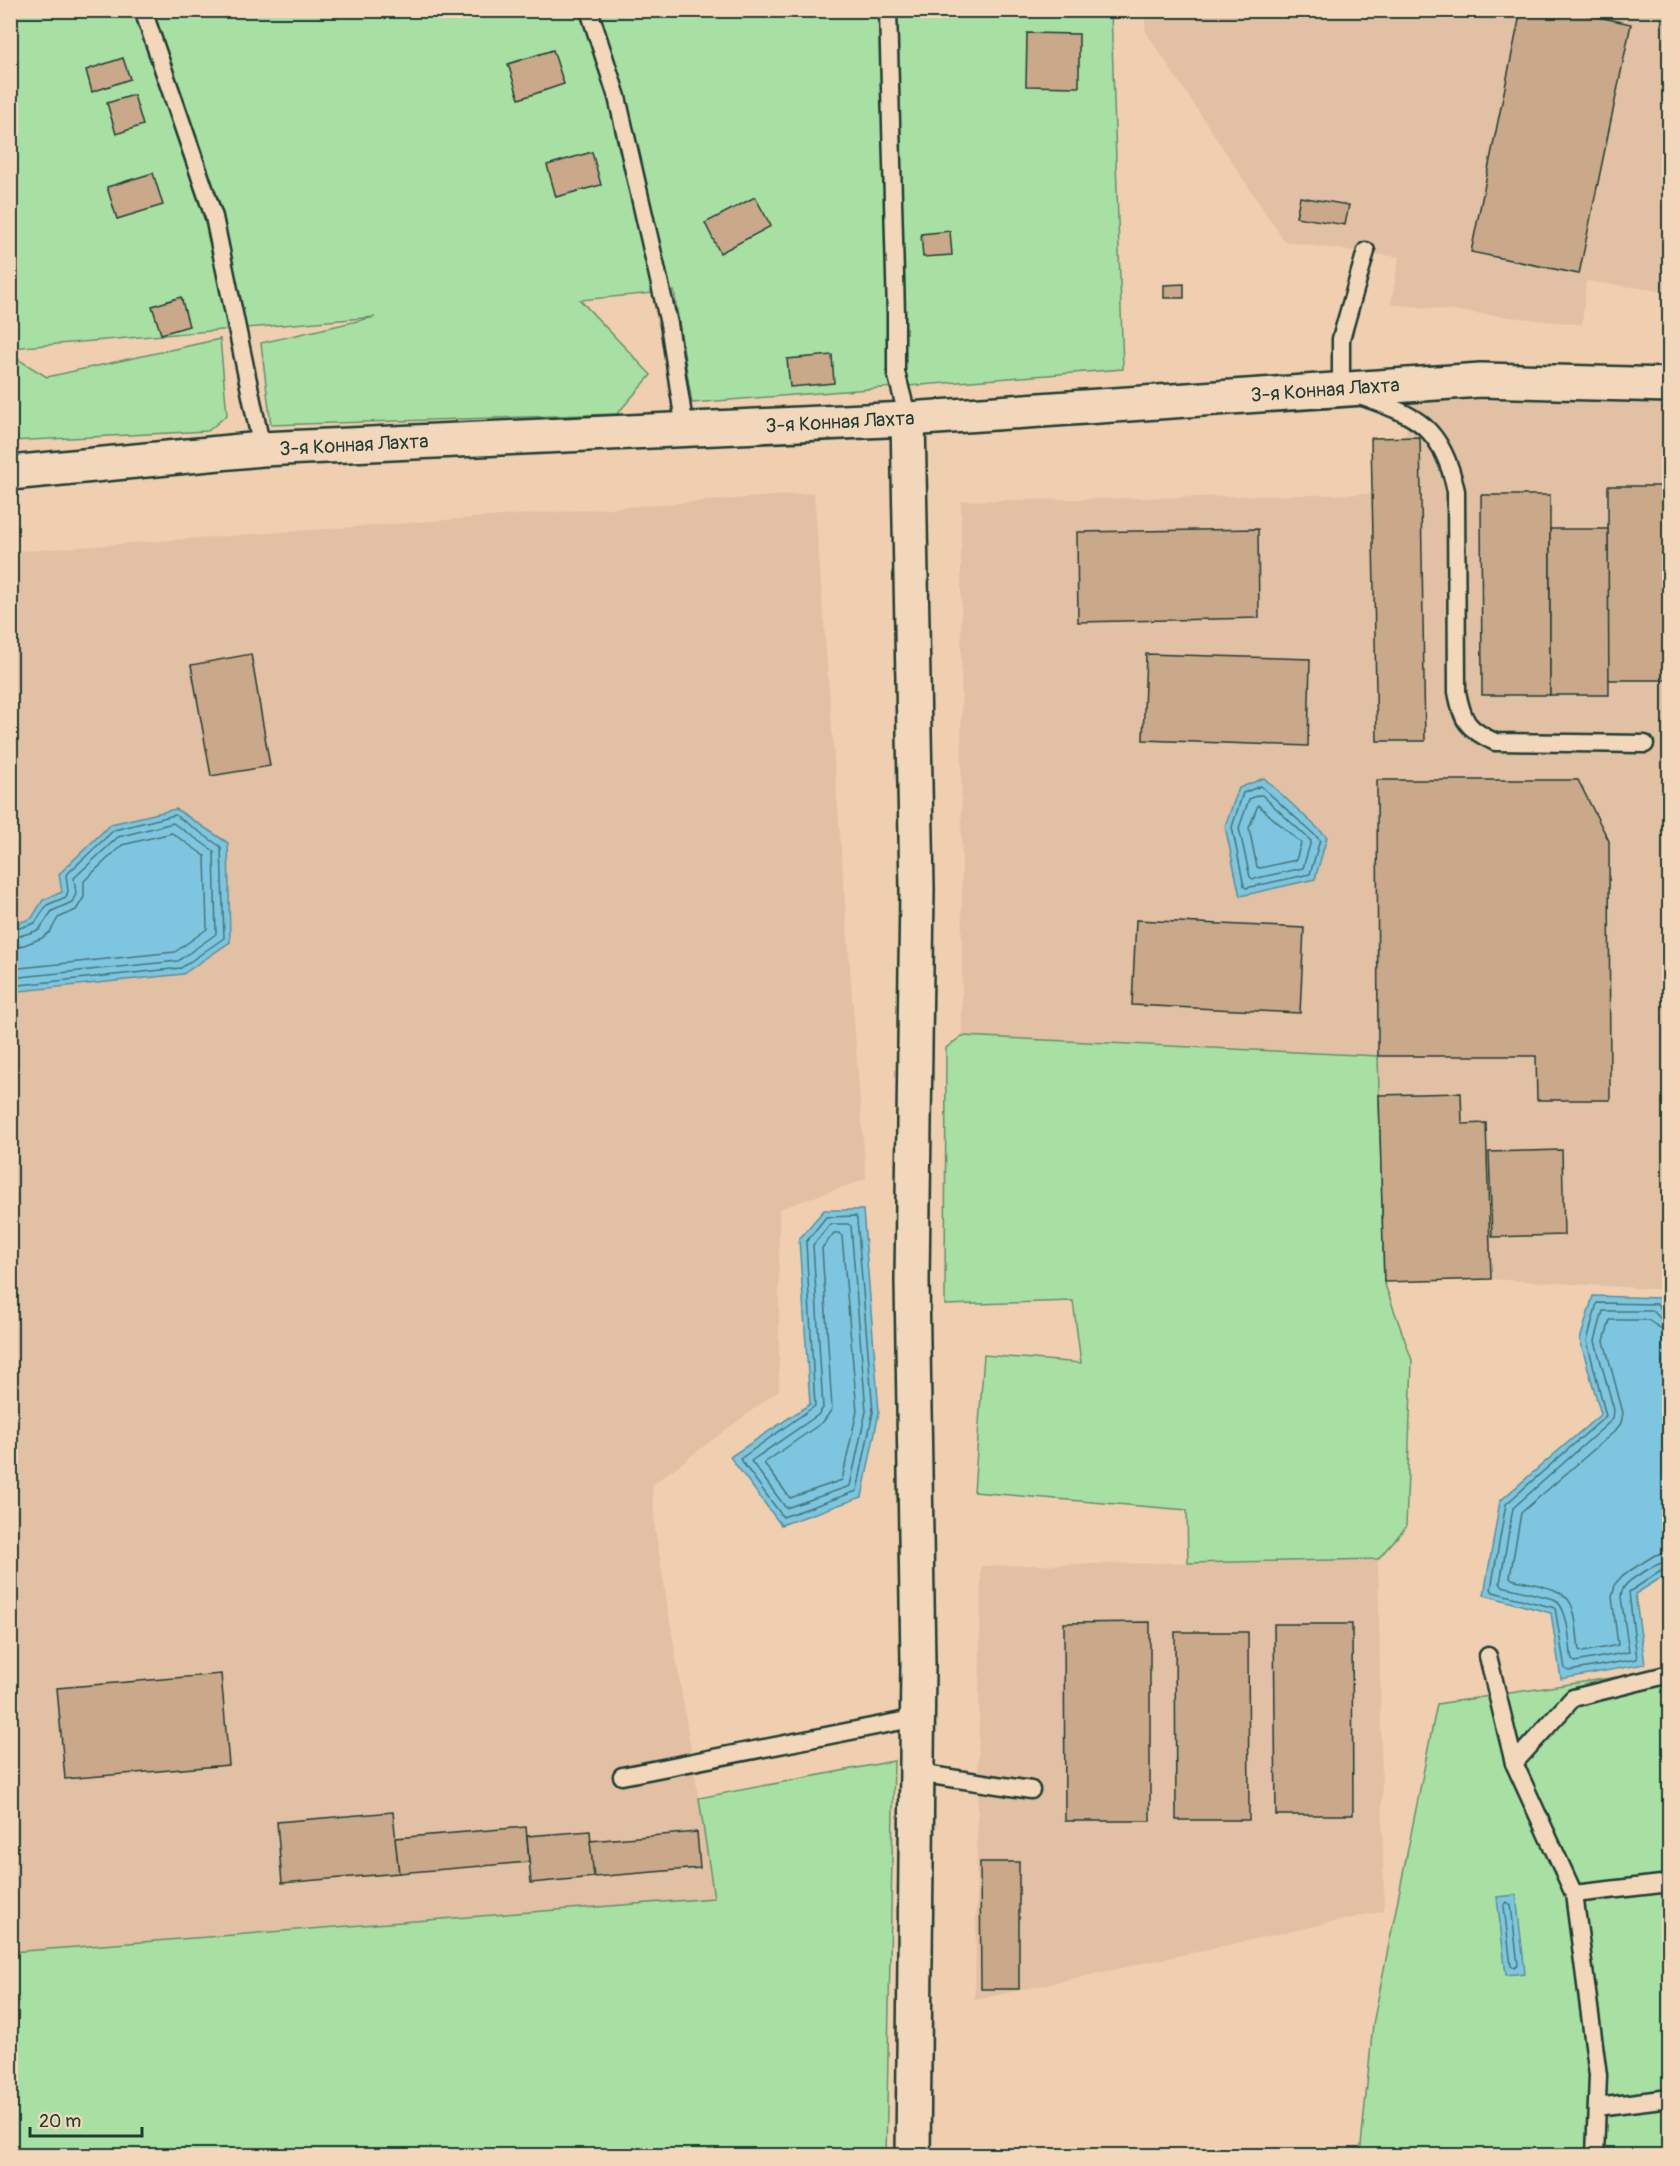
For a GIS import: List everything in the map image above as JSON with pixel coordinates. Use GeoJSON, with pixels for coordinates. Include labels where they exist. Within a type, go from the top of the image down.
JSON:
{"type":"FeatureCollection","features":[{"type":"Feature","properties":{"kind":"street","name":"3-я Конная Лахта"},"geometry":{"type":"LineString","coordinates":[[10,473],[262,449],[908,419],[1481,380],[1670,385]]}},
{"type":"Feature","properties":{"kind":"street"},"geometry":{"type":"LineString","coordinates":[[908,419],[917,889],[912,1281],[918,1663],[913,2156]]}},
{"type":"Feature","properties":{"kind":"lane"},"geometry":{"type":"LineString","coordinates":[[143,10],[214,217],[262,449]]}},
{"type":"Feature","properties":{"kind":"lane"},"geometry":{"type":"LineString","coordinates":[[589,10],[616,98],[667,313],[685,429]]}},
{"type":"Feature","properties":{"kind":"lane"},"geometry":{"type":"LineString","coordinates":[[888,10],[896,372],[908,419]]}},
{"type":"Feature","properties":{"kind":"lane"},"geometry":{"type":"LineString","coordinates":[[1366,251],[1341,339],[1341,389],[1410,416],[1424,425],[1435,436],[1451,466],[1456,491],[1457,692],[1461,714],[1474,733],[1495,742],[1645,744]]}},
{"type":"Feature","properties":{"kind":"lane"},"geometry":{"type":"LineString","coordinates":[[1488,1656],[1514,1763],[1575,1894],[1598,2075],[1595,2156]]}},
{"type":"Feature","properties":{"kind":"lane"},"geometry":{"type":"LineString","coordinates":[[1514,1763],[1573,1698],[1670,1674]]}},
{"type":"Feature","properties":{"kind":"lane"},"geometry":{"type":"LineString","coordinates":[[622,1776],[917,1718]]}},
{"type":"Feature","properties":{"kind":"lane"},"geometry":{"type":"LineString","coordinates":[[917,1773],[1031,1790]]}},
{"type":"Feature","properties":{"kind":"lane"},"geometry":{"type":"LineString","coordinates":[[1575,1894],[1670,1883]]}},
{"type":"Feature","properties":{"kind":"lane"},"geometry":{"type":"LineString","coordinates":[[1597,2107],[1670,2098]]}},
{"type":"Feature","properties":{"kind":"shaded area"},"geometry":{"type":"Polygon","coordinates":[[[1144,11],[1669,11],[1669,292],[1586,281],[1582,325],[1391,304],[1399,257],[1285,242],[1146,32],[1144,11]]]}},
{"type":"Feature","properties":{"kind":"shaded area"},"geometry":{"type":"Polygon","coordinates":[[[1413,400],[1669,402],[1669,1290],[1491,1279],[1384,1282],[1378,1056],[962,1036],[961,501],[1372,494],[1371,438],[1405,437],[1413,400]]]}},
{"type":"Feature","properties":{"kind":"shaded area"},"geometry":{"type":"Polygon","coordinates":[[[814,493],[866,1179],[779,1209],[779,1390],[652,1485],[655,1529],[715,1898],[11,1952],[11,552],[814,493]]]}},
{"type":"Feature","properties":{"kind":"shaded area"},"geometry":{"type":"Polygon","coordinates":[[[1378,1559],[1384,1911],[975,2000],[981,1566],[1378,1559]]]}},
{"type":"Feature","properties":{"kind":"green space"},"geometry":{"type":"Polygon","coordinates":[[[11,11],[1111,11],[1123,369],[692,403],[674,291],[580,300],[651,375],[617,414],[271,425],[261,343],[375,317],[11,348],[11,11]]]}},
{"type":"Feature","properties":{"kind":"green space"},"geometry":{"type":"Polygon","coordinates":[[[220,339],[227,415],[208,431],[11,441],[11,355],[47,377],[220,339]]]}},
{"type":"Feature","properties":{"kind":"green space"},"geometry":{"type":"Polygon","coordinates":[[[962,1036],[1378,1056],[1384,1282],[1412,1360],[1406,1527],[1378,1559],[1188,1563],[1187,1510],[974,1492],[984,1355],[1081,1363],[1073,1301],[945,1305],[946,1048],[962,1036]]]}},
{"type":"Feature","properties":{"kind":"green space"},"geometry":{"type":"Polygon","coordinates":[[[1669,1669],[1669,2155],[1360,2156],[1373,2024],[1437,1704],[1669,1669]]]}},
{"type":"Feature","properties":{"kind":"green space"},"geometry":{"type":"Polygon","coordinates":[[[894,1761],[886,2155],[11,2155],[11,1952],[714,1898],[699,1798],[894,1761]]]}},
{"type":"Feature","properties":{"kind":"water"},"geometry":{"type":"Polygon","coordinates":[[[1264,778],[1327,837],[1315,879],[1240,896],[1225,826],[1239,788],[1264,778]]]}},
{"type":"Feature","properties":{"kind":"water"},"geometry":{"type":"Polygon","coordinates":[[[176,809],[228,843],[230,942],[183,974],[11,992],[11,926],[32,918],[43,900],[62,892],[59,874],[111,824],[176,809]]]}},
{"type":"Feature","properties":{"kind":"water"},"geometry":{"type":"Polygon","coordinates":[[[824,1210],[863,1210],[879,1412],[862,1497],[781,1525],[730,1457],[810,1404],[799,1239],[824,1210]]]}},
{"type":"Feature","properties":{"kind":"water"},"geometry":{"type":"Polygon","coordinates":[[[1593,1296],[1661,1298],[1669,1311],[1669,1573],[1635,1594],[1645,1664],[1561,1679],[1551,1613],[1484,1595],[1500,1501],[1601,1414],[1580,1340],[1593,1296]]]}},
{"type":"Feature","properties":{"kind":"water"},"geometry":{"type":"Polygon","coordinates":[[[1516,1895],[1525,1973],[1506,1975],[1497,1897],[1516,1895]]]}},
{"type":"Feature","properties":{"kind":"building"},"geometry":{"type":"Polygon","coordinates":[[[1521,10],[1565,10],[1631,24],[1579,274],[1471,252],[1521,10]]]}},
{"type":"Feature","properties":{"kind":"building"},"geometry":{"type":"Polygon","coordinates":[[[1027,33],[1079,34],[1079,87],[1026,86],[1027,33]]]}},
{"type":"Feature","properties":{"kind":"building"},"geometry":{"type":"Polygon","coordinates":[[[553,50],[564,84],[519,99],[508,64],[553,50]]]}},
{"type":"Feature","properties":{"kind":"building"},"geometry":{"type":"Polygon","coordinates":[[[123,58],[130,79],[92,92],[86,70],[123,58]]]}},
{"type":"Feature","properties":{"kind":"building"},"geometry":{"type":"Polygon","coordinates":[[[134,95],[143,125],[116,134],[107,103],[134,95]]]}},
{"type":"Feature","properties":{"kind":"building"},"geometry":{"type":"Polygon","coordinates":[[[592,152],[601,185],[556,197],[547,165],[592,152]]]}},
{"type":"Feature","properties":{"kind":"building"},"geometry":{"type":"Polygon","coordinates":[[[153,173],[163,205],[117,219],[107,187],[153,173]]]}},
{"type":"Feature","properties":{"kind":"building"},"geometry":{"type":"Polygon","coordinates":[[[755,197],[771,226],[720,253],[705,223],[755,197]]]}},
{"type":"Feature","properties":{"kind":"building"},"geometry":{"type":"Polygon","coordinates":[[[1300,197],[1349,205],[1345,225],[1296,217],[1300,197]]]}},
{"type":"Feature","properties":{"kind":"building"},"geometry":{"type":"Polygon","coordinates":[[[950,231],[952,255],[923,257],[921,234],[950,231]]]}},
{"type":"Feature","properties":{"kind":"building"},"geometry":{"type":"Polygon","coordinates":[[[1184,284],[1184,298],[1164,298],[1164,285],[1184,284]]]}},
{"type":"Feature","properties":{"kind":"building"},"geometry":{"type":"Polygon","coordinates":[[[181,297],[189,326],[161,334],[152,306],[181,297]]]}},
{"type":"Feature","properties":{"kind":"building"},"geometry":{"type":"Polygon","coordinates":[[[832,355],[834,383],[790,387],[787,359],[832,355]]]}},
{"type":"Feature","properties":{"kind":"building"},"geometry":{"type":"Polygon","coordinates":[[[1420,437],[1425,741],[1377,741],[1371,438],[1420,437]]]}},
{"type":"Feature","properties":{"kind":"building"},"geometry":{"type":"Polygon","coordinates":[[[1608,486],[1670,486],[1670,680],[1608,680],[1608,486]]]}},
{"type":"Feature","properties":{"kind":"building"},"geometry":{"type":"Polygon","coordinates":[[[1481,495],[1550,495],[1550,695],[1482,695],[1481,495]]]}},
{"type":"Feature","properties":{"kind":"building"},"geometry":{"type":"Polygon","coordinates":[[[1258,529],[1259,618],[1078,622],[1077,532],[1258,529]]]}},
{"type":"Feature","properties":{"kind":"building"},"geometry":{"type":"Polygon","coordinates":[[[1550,529],[1608,529],[1609,695],[1550,695],[1550,529]]]}},
{"type":"Feature","properties":{"kind":"building"},"geometry":{"type":"Polygon","coordinates":[[[251,654],[270,766],[211,776],[191,665],[251,654]]]}},
{"type":"Feature","properties":{"kind":"building"},"geometry":{"type":"Polygon","coordinates":[[[1146,654],[1310,659],[1308,746],[1143,740],[1146,654]]]}},
{"type":"Feature","properties":{"kind":"building"},"geometry":{"type":"Polygon","coordinates":[[[1377,780],[1578,780],[1609,841],[1610,1100],[1537,1100],[1536,1056],[1378,1056],[1377,780]]]}},
{"type":"Feature","properties":{"kind":"building"},"geometry":{"type":"Polygon","coordinates":[[[1136,920],[1304,928],[1300,1013],[1132,1005],[1136,920]]]}},
{"type":"Feature","properties":{"kind":"building"},"geometry":{"type":"Polygon","coordinates":[[[1461,1093],[1462,1124],[1486,1123],[1491,1279],[1384,1282],[1379,1095],[1461,1093]]]}},
{"type":"Feature","properties":{"kind":"building"},"geometry":{"type":"Polygon","coordinates":[[[1562,1150],[1564,1235],[1492,1237],[1489,1152],[1562,1150]]]}},
{"type":"Feature","properties":{"kind":"building"},"geometry":{"type":"Polygon","coordinates":[[[1150,1622],[1150,1821],[1065,1821],[1064,1623],[1150,1622]]]}},
{"type":"Feature","properties":{"kind":"building"},"geometry":{"type":"Polygon","coordinates":[[[1274,1624],[1352,1624],[1353,1815],[1276,1815],[1274,1624]]]}},
{"type":"Feature","properties":{"kind":"building"},"geometry":{"type":"Polygon","coordinates":[[[1175,1632],[1248,1632],[1249,1820],[1176,1820],[1175,1632]]]}},
{"type":"Feature","properties":{"kind":"building"},"geometry":{"type":"Polygon","coordinates":[[[221,1674],[229,1765],[65,1779],[57,1688],[221,1674]]]}},
{"type":"Feature","properties":{"kind":"building"},"geometry":{"type":"Polygon","coordinates":[[[393,1812],[399,1873],[282,1883],[277,1822],[393,1812]]]}},
{"type":"Feature","properties":{"kind":"building"},"geometry":{"type":"Polygon","coordinates":[[[526,1827],[529,1862],[399,1873],[395,1838],[526,1827]]]}},
{"type":"Feature","properties":{"kind":"building"},"geometry":{"type":"Polygon","coordinates":[[[590,1831],[594,1877],[531,1883],[527,1836],[590,1831]]]}},
{"type":"Feature","properties":{"kind":"building"},"geometry":{"type":"Polygon","coordinates":[[[697,1832],[700,1868],[594,1877],[590,1841],[697,1832]]]}},
{"type":"Feature","properties":{"kind":"building"},"geometry":{"type":"Polygon","coordinates":[[[980,1862],[1019,1862],[1019,1989],[981,1989],[980,1862]]]}}]}
